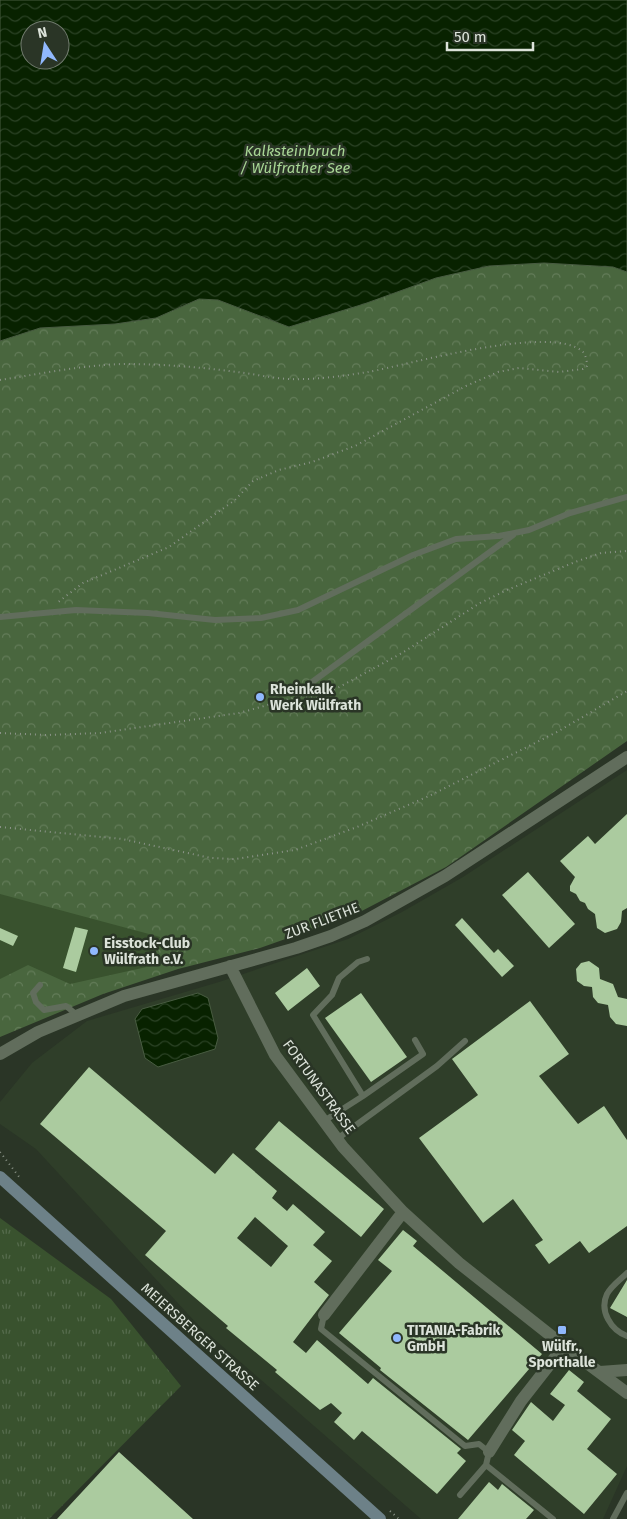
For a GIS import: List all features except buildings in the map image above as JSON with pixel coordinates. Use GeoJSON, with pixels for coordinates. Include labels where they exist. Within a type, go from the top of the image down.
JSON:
{"type":"FeatureCollection","features":[{"type":"Feature","properties":{"kind":"main road","name":"MEIERSBERGER STRASSE"},"geometry":{"type":"LineString","coordinates":[[0,1177],[380,1519]]}},
{"type":"Feature","properties":{"kind":"street","name":"ZUR FLIETHE"},"geometry":{"type":"LineString","coordinates":[[0,1054],[38,1032],[124,996],[331,936],[373,917],[445,876],[627,757]]}},
{"type":"Feature","properties":{"kind":"street","name":"FORTUNASTRASSE"},"geometry":{"type":"LineString","coordinates":[[230,966],[275,1055],[336,1138],[403,1212],[459,1263],[564,1346],[627,1392]]}},
{"type":"Feature","properties":{"kind":"street"},"geometry":{"type":"LineString","coordinates":[[324,1314],[403,1212]]}},
{"type":"Feature","properties":{"kind":"street"},"geometry":{"type":"LineString","coordinates":[[489,1452],[521,1401],[564,1346]]}},
{"type":"Feature","properties":{"kind":"street"},"geometry":{"type":"LineString","coordinates":[[600,1372],[627,1370]]}},
{"type":"Feature","properties":{"kind":"lane"},"geometry":{"type":"LineString","coordinates":[[0,617],[76,610],[148,613],[215,620],[261,618],[298,610],[413,554],[456,539],[516,533],[570,513],[627,497]]}},
{"type":"Feature","properties":{"kind":"lane"},"geometry":{"type":"LineString","coordinates":[[308,685],[516,533]]}},
{"type":"Feature","properties":{"kind":"lane"},"geometry":{"type":"LineString","coordinates":[[363,1096],[313,1015],[332,995],[339,978],[358,962],[367,959]]}},
{"type":"Feature","properties":{"kind":"lane"},"geometry":{"type":"LineString","coordinates":[[40,985],[33,993],[36,1002],[44,1010],[66,1006],[77,1015]]}},
{"type":"Feature","properties":{"kind":"lane"},"geometry":{"type":"LineString","coordinates":[[324,1121],[423,1054],[415,1040]]}},
{"type":"Feature","properties":{"kind":"lane"},"geometry":{"type":"LineString","coordinates":[[336,1138],[437,1066],[465,1041]]}},
{"type":"Feature","properties":{"kind":"lane"},"geometry":{"type":"LineString","coordinates":[[627,1273],[607,1294],[606,1307],[609,1323],[618,1332],[627,1336]]}},
{"type":"Feature","properties":{"kind":"lane"},"geometry":{"type":"LineString","coordinates":[[324,1314],[321,1329],[465,1446],[479,1444],[489,1452],[486,1465],[460,1495]]}},
{"type":"Feature","properties":{"kind":"lane"},"geometry":{"type":"LineString","coordinates":[[486,1465],[553,1519]]}},
{"type":"Feature","properties":{"kind":"lane"},"geometry":{"type":"LineString","coordinates":[[614,1519],[627,1493]]}},
{"type":"Feature","properties":{"kind":"path"},"geometry":{"type":"LineString","coordinates":[[0,380],[122,364],[203,368],[290,379],[315,379],[369,372],[465,350],[534,343],[553,343],[571,346],[582,352],[586,359],[587,366],[583,370],[559,372],[519,368],[498,372],[458,390],[354,446],[312,462],[279,470],[253,482],[235,500],[169,547],[83,583],[62,597],[49,612]]}},
{"type":"Feature","properties":{"kind":"path"},"geometry":{"type":"LineString","coordinates":[[0,827],[122,839],[235,860],[295,850],[357,827],[429,796],[557,732],[627,690]]}},
{"type":"Feature","properties":{"kind":"shaded area"},"geometry":{"type":"Polygon","coordinates":[[[627,770],[627,1466],[603,1519],[421,1519],[199,1326],[36,1149],[0,1124],[0,1102],[32,1063],[87,1021],[219,982],[348,939],[402,912],[463,877],[627,770]]]}},
{"type":"Feature","properties":{"kind":"green space"},"geometry":{"type":"Polygon","coordinates":[[[544,263],[613,267],[627,272],[627,741],[446,867],[356,914],[260,948],[178,969],[103,994],[0,1037],[0,341],[40,328],[115,324],[156,318],[199,299],[218,300],[289,327],[364,304],[436,278],[489,266],[544,263]]]}},
{"type":"Feature","properties":{"kind":"green space","name":"Eisstock-Club Wülfrath e.V."},"geometry":{"type":"Polygon","coordinates":[[[0,894],[160,937],[151,966],[70,984],[28,965],[0,979],[0,894]]]}},
{"type":"Feature","properties":{"kind":"green space"},"geometry":{"type":"Polygon","coordinates":[[[0,1218],[111,1299],[181,1386],[49,1519],[0,1519],[0,1218]]]}},
{"type":"Feature","properties":{"kind":"water","name":"Kalksteinbruch / Wülfrather See"},"geometry":{"type":"Polygon","coordinates":[[[0,0],[627,0],[627,272],[613,267],[544,263],[489,266],[436,278],[364,304],[289,327],[218,300],[199,299],[156,318],[115,324],[40,328],[0,341],[0,0]]]}},
{"type":"Feature","properties":{"kind":"water"},"geometry":{"type":"Polygon","coordinates":[[[198,993],[208,998],[218,1038],[215,1049],[158,1067],[145,1058],[135,1019],[142,1009],[198,993]]]}},
{"type":"Feature","properties":{"kind":"place","name":"Rheinkalk Werk Wülfrath"},"geometry":{"type":"Point","coordinates":[260,697]}},
{"type":"Feature","properties":{"kind":"place","name":"Eisstock-Club Wülfrath e.V."},"geometry":{"type":"Point","coordinates":[94,951]}},
{"type":"Feature","properties":{"kind":"place","name":"Wülfr., Sporthalle"},"geometry":{"type":"Point","coordinates":[562,1330]}},
{"type":"Feature","properties":{"kind":"place","name":"TITANIA-Fabrik GmbH"},"geometry":{"type":"Point","coordinates":[397,1338]}}]}
